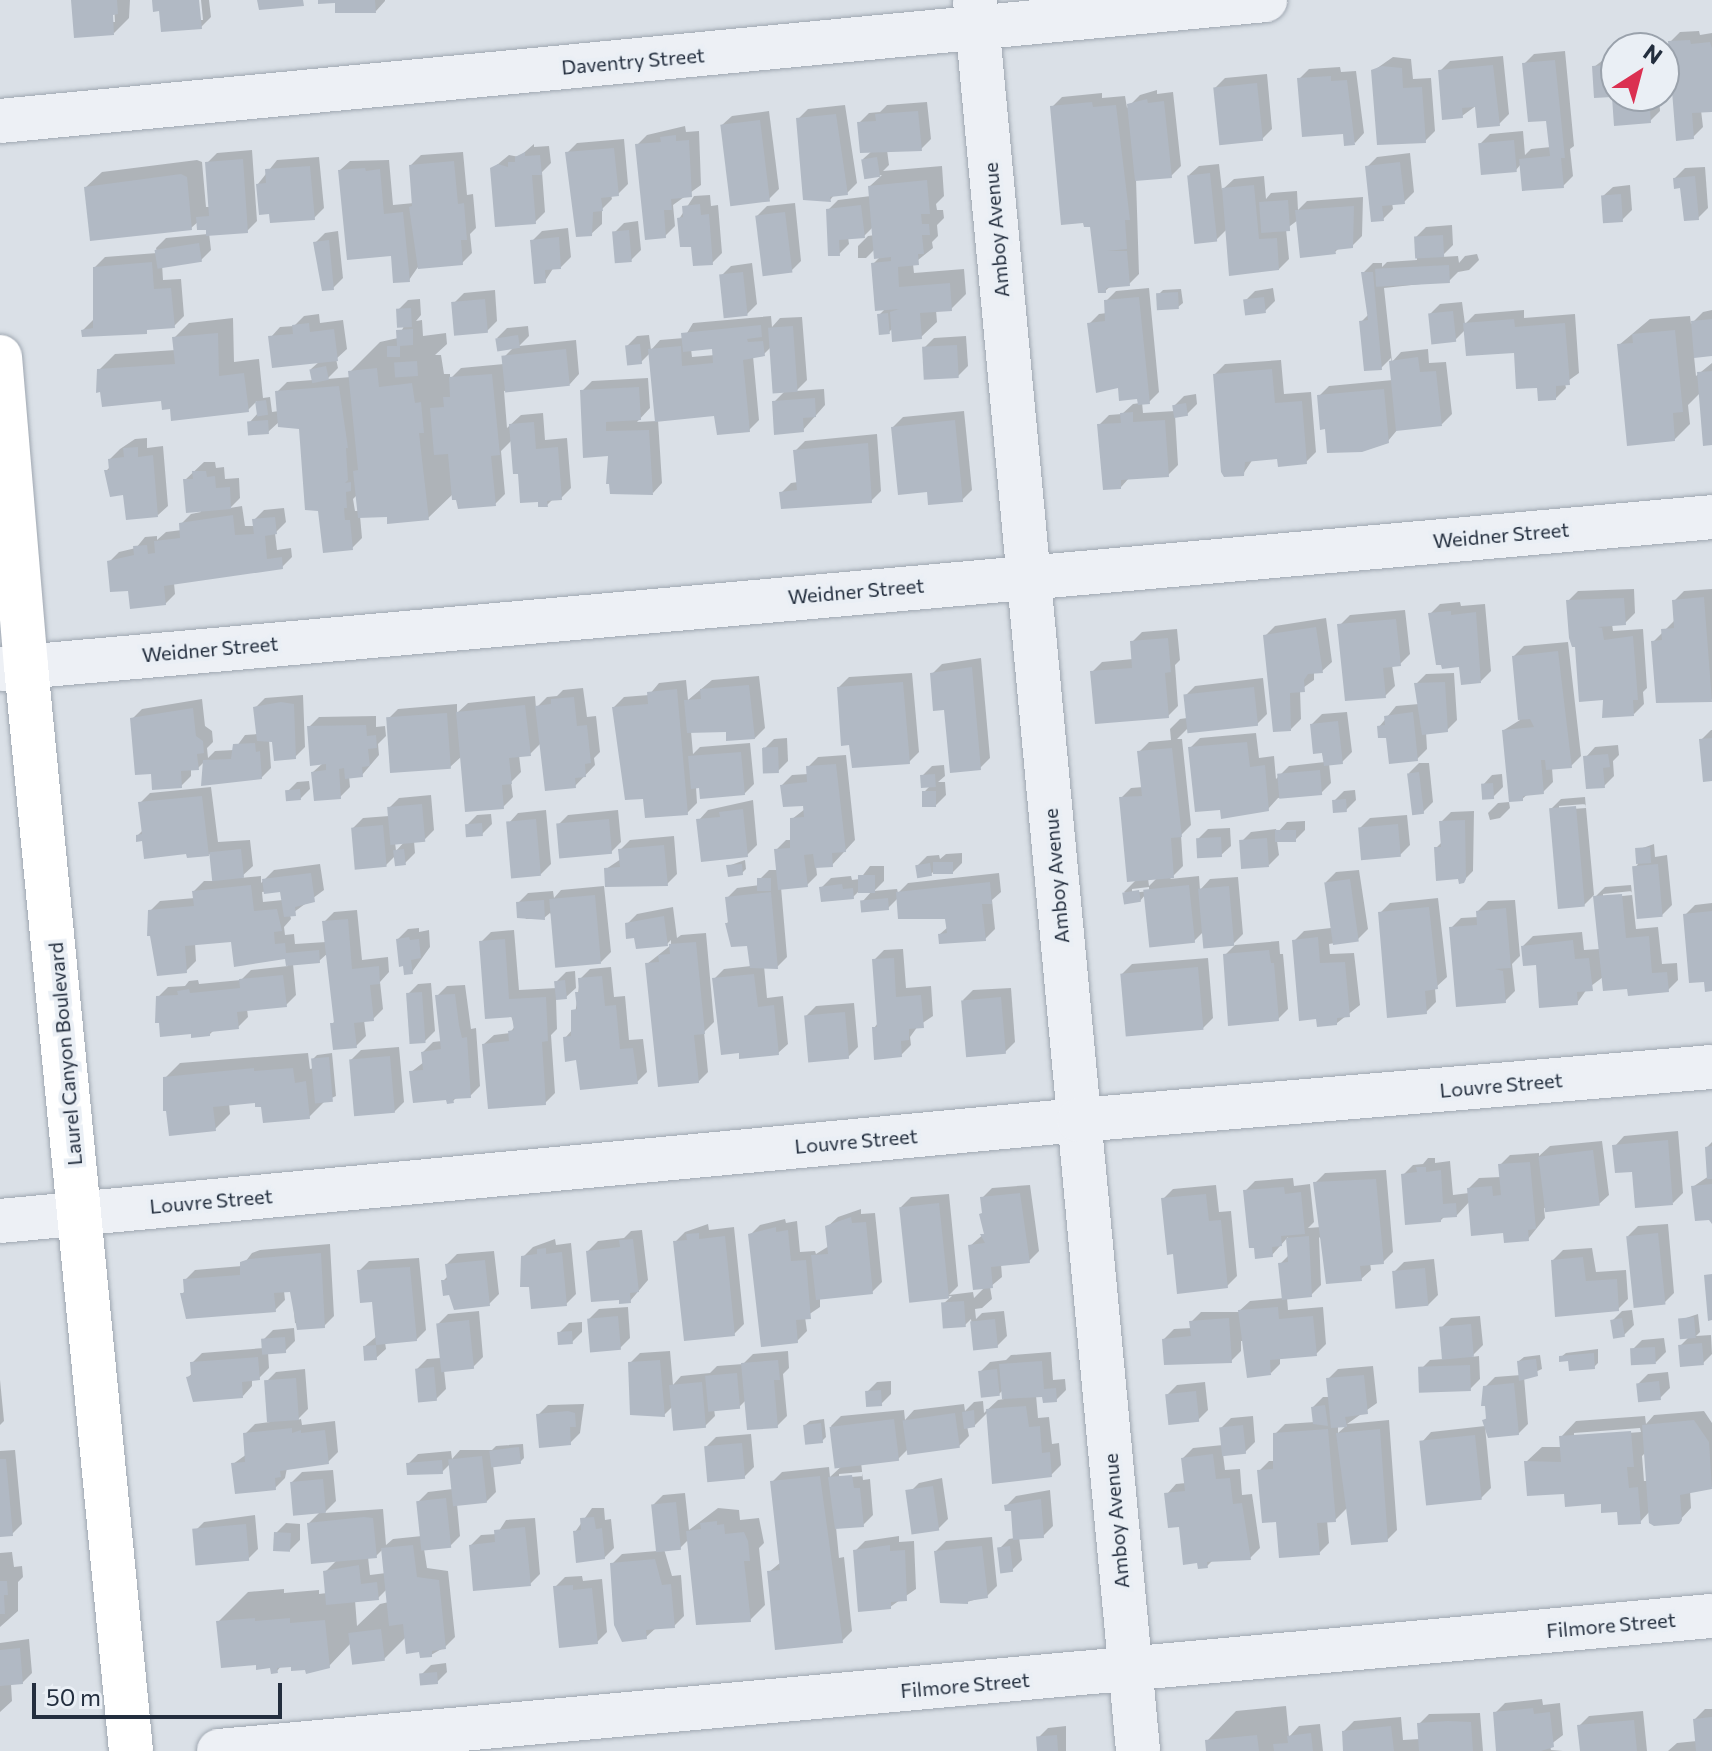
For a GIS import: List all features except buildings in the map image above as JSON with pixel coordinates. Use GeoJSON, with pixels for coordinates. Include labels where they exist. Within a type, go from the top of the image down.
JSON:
{"type":"FeatureCollection","features":[{"type":"Feature","properties":{"kind":"main road","name":"Laurel Canyon Boulevard"},"geometry":{"type":"LineString","coordinates":[[0,357],[13,667],[78,1213],[131,1751]]}},
{"type":"Feature","properties":{"kind":"street","name":"Daventry Street"},"geometry":{"type":"LineString","coordinates":[[0,121],[976,14],[1265,0]]}},
{"type":"Feature","properties":{"kind":"street","name":"Amboy Avenue"},"geometry":{"type":"LineString","coordinates":[[976,14],[1138,1751]]}},
{"type":"Feature","properties":{"kind":"street","name":"Weidner Street"},"geometry":{"type":"LineString","coordinates":[[13,667],[1712,517]]}},
{"type":"Feature","properties":{"kind":"street","name":"Louvre Street"},"geometry":{"type":"LineString","coordinates":[[0,1221],[1079,1120],[1712,1067]]}},
{"type":"Feature","properties":{"kind":"street","name":"Filmore Street"},"geometry":{"type":"LineString","coordinates":[[219,1751],[1712,1616]]}}]}
